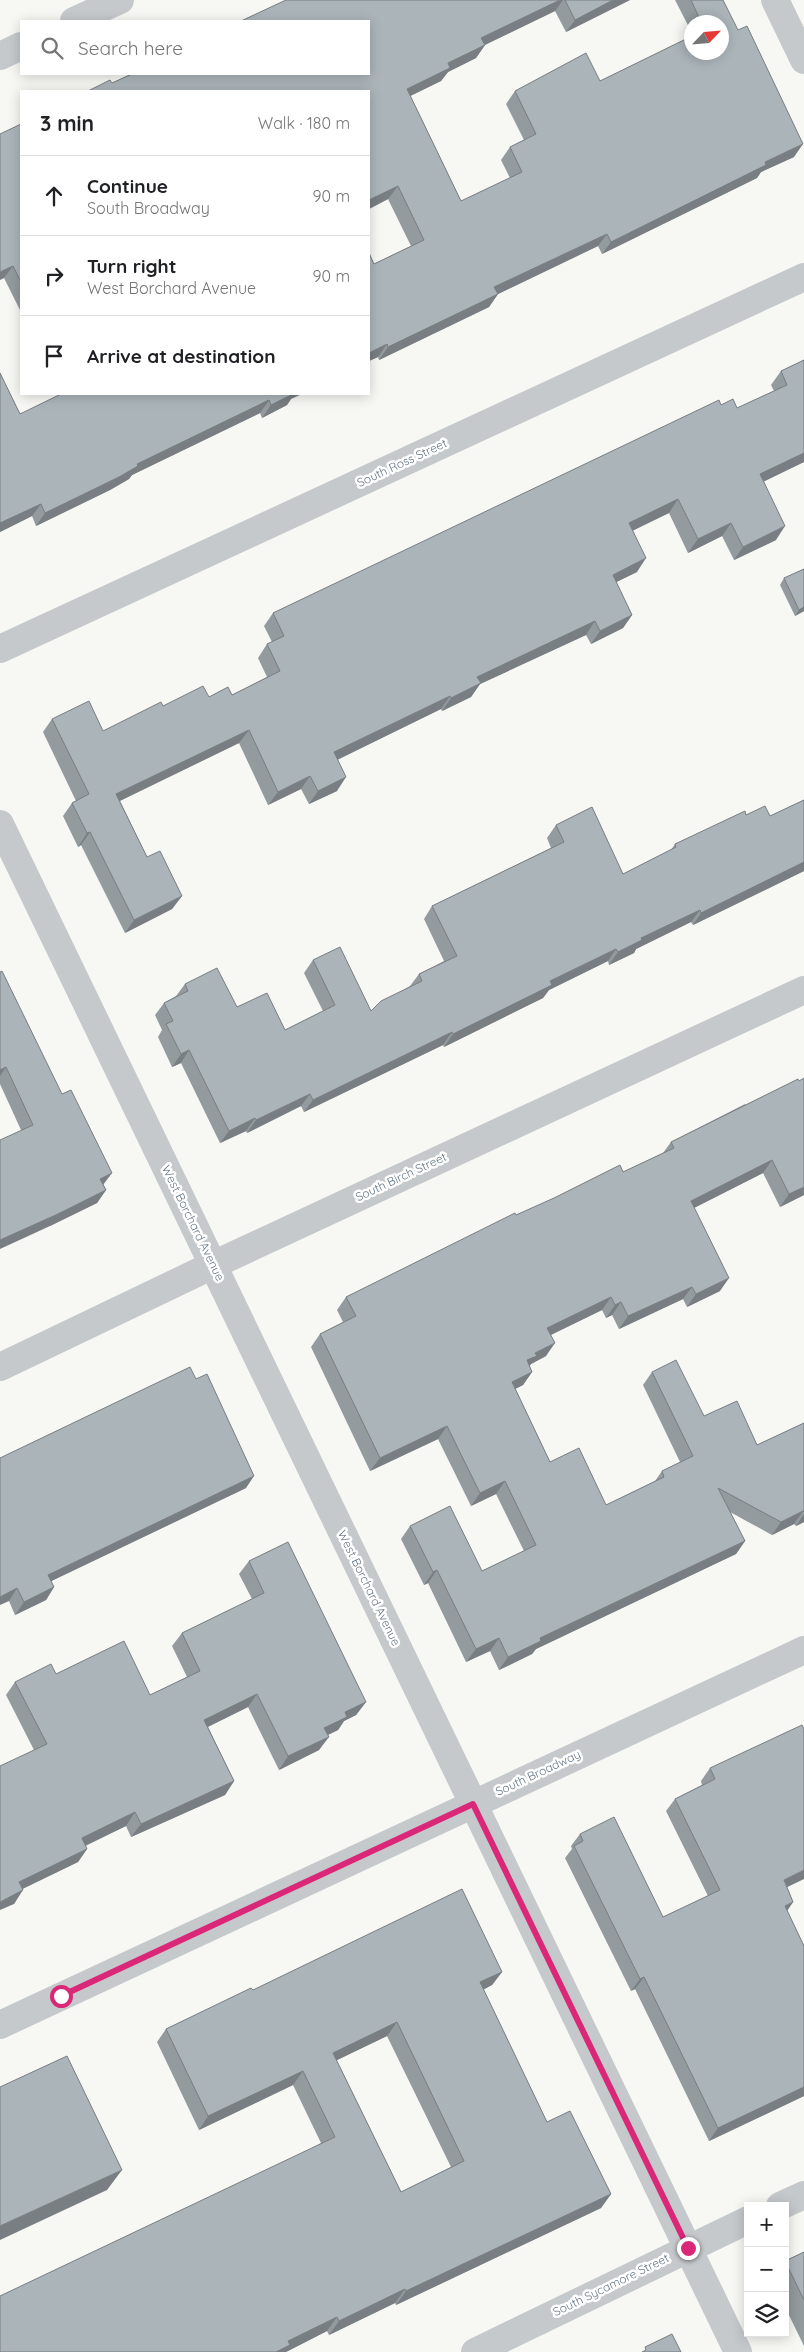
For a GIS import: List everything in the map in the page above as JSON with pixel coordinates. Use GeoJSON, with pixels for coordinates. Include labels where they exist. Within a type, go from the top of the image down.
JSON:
{"type":"FeatureCollection","features":[{"type":"Feature","properties":{"kind":"street"},"geometry":{"type":"LineString","coordinates":[[76,20],[120,0]]}},
{"type":"Feature","properties":{"kind":"street"},"geometry":{"type":"LineString","coordinates":[[775,0],[804,60]]}},
{"type":"Feature","properties":{"kind":"street"},"geometry":{"type":"LineString","coordinates":[[0,56],[20,46]]}},
{"type":"Feature","properties":{"kind":"street","name":"South Ross Street"},"geometry":{"type":"LineString","coordinates":[[0,649],[804,277]]}},
{"type":"Feature","properties":{"kind":"street","name":"West Borchard Avenue"},"geometry":{"type":"LineString","coordinates":[[0,824],[738,2352]]}},
{"type":"Feature","properties":{"kind":"street","name":"South Birch Street"},"geometry":{"type":"LineString","coordinates":[[0,1366],[804,990]]}},
{"type":"Feature","properties":{"kind":"street","name":"South Broadway"},"geometry":{"type":"LineString","coordinates":[[0,2025],[804,1650]]}},
{"type":"Feature","properties":{"kind":"street"},"geometry":{"type":"LineString","coordinates":[[788,2202],[804,2194]]}},
{"type":"Feature","properties":{"kind":"street","name":"South Sycamore Street"},"geometry":{"type":"LineString","coordinates":[[475,2352],[744,2222]]}},
{"type":"Feature","properties":{"kind":"building"},"geometry":{"type":"Polygon","coordinates":[[[286,0],[560,0],[481,38],[485,45],[448,63],[450,68],[407,89],[461,201],[522,172],[510,147],[536,134],[515,91],[586,53],[600,81],[684,40],[684,60],[729,60],[729,15],[698,15],[691,0],[723,0],[738,30],[747,26],[803,144],[765,162],[766,165],[611,242],[607,234],[494,287],[498,294],[388,347],[387,344],[370,352],[370,255],[374,264],[424,240],[398,186],[370,200],[370,90],[90,90],[110,80],[112,83],[130,75],[370,75],[370,20],[243,20],[286,0]]]}},
{"type":"Feature","properties":{"kind":"building"},"geometry":{"type":"Polygon","coordinates":[[[565,0],[613,0],[575,20],[565,0]]]}},
{"type":"Feature","properties":{"kind":"building"},"geometry":{"type":"Polygon","coordinates":[[[20,124],[20,280],[13,266],[0,272],[0,134],[20,124]]]}},
{"type":"Feature","properties":{"kind":"building"},"geometry":{"type":"Polygon","coordinates":[[[804,360],[804,453],[760,474],[785,526],[743,547],[731,523],[698,539],[678,499],[629,523],[646,558],[613,575],[632,615],[600,631],[595,621],[477,677],[481,683],[334,752],[346,777],[318,791],[310,776],[278,792],[249,730],[116,794],[147,857],[160,851],[182,896],[134,920],[90,832],[87,833],[72,803],[89,794],[52,719],[89,701],[103,731],[161,702],[163,706],[203,686],[209,697],[228,687],[232,695],[280,671],[267,644],[284,636],[273,613],[719,400],[721,405],[733,399],[737,408],[787,385],[781,371],[804,360]]]}},
{"type":"Feature","properties":{"kind":"building"},"geometry":{"type":"Polygon","coordinates":[[[0,373],[20,414],[59,395],[291,395],[271,405],[269,400],[137,464],[138,466],[119,477],[45,513],[41,504],[0,523],[0,373]]]}},
{"type":"Feature","properties":{"kind":"building"},"geometry":{"type":"Polygon","coordinates":[[[804,569],[804,607],[799,610],[784,578],[804,569]]]}},
{"type":"Feature","properties":{"kind":"building"},"geometry":{"type":"Polygon","coordinates":[[[804,800],[804,862],[701,913],[700,910],[641,938],[642,940],[618,952],[616,949],[550,981],[552,985],[313,1100],[310,1094],[229,1131],[189,1050],[181,1054],[166,1024],[173,1021],[164,1003],[188,991],[185,984],[217,968],[237,1007],[267,993],[285,1030],[335,1005],[313,960],[340,947],[371,1011],[381,1001],[422,981],[419,974],[457,956],[432,906],[564,842],[556,825],[592,807],[623,874],[676,847],[675,844],[745,811],[746,815],[765,806],[770,816],[804,800]]]}},
{"type":"Feature","properties":{"kind":"building"},"geometry":{"type":"Polygon","coordinates":[[[2,971],[62,1094],[71,1090],[112,1173],[100,1179],[106,1190],[0,1240],[0,1140],[33,1125],[6,1067],[0,1070],[0,972],[2,971]]]}},
{"type":"Feature","properties":{"kind":"building"},"geometry":{"type":"Polygon","coordinates":[[[804,1078],[804,1187],[789,1194],[772,1160],[691,1201],[729,1278],[696,1294],[692,1287],[628,1316],[621,1302],[615,1305],[611,1297],[547,1328],[555,1343],[535,1353],[537,1356],[527,1360],[532,1372],[512,1382],[550,1462],[579,1448],[606,1505],[664,1477],[662,1471],[693,1456],[652,1372],[676,1360],[704,1416],[737,1401],[757,1445],[804,1423],[804,1512],[781,1522],[718,1488],[745,1541],[540,1638],[541,1641],[508,1657],[499,1638],[476,1649],[437,1570],[433,1572],[410,1526],[450,1506],[482,1571],[536,1545],[505,1481],[480,1493],[447,1426],[380,1458],[320,1334],[356,1316],[346,1297],[515,1213],[516,1215],[554,1198],[620,1165],[623,1172],[674,1148],[671,1142],[798,1079],[799,1081],[804,1078]]]}},
{"type":"Feature","properties":{"kind":"building"},"geometry":{"type":"Polygon","coordinates":[[[190,1367],[196,1379],[207,1374],[254,1476],[48,1575],[54,1587],[24,1602],[17,1588],[0,1597],[0,1458],[190,1367]]]}},
{"type":"Feature","properties":{"kind":"building"},"geometry":{"type":"Polygon","coordinates":[[[288,1542],[366,1702],[345,1712],[347,1717],[324,1728],[329,1737],[288,1756],[257,1694],[204,1720],[234,1781],[141,1824],[135,1812],[82,1838],[87,1849],[19,1882],[23,1890],[0,1902],[0,1766],[47,1744],[15,1682],[51,1664],[56,1674],[124,1641],[150,1695],[200,1671],[182,1633],[264,1593],[249,1561],[288,1542]]]}},
{"type":"Feature","properties":{"kind":"building"},"geometry":{"type":"Polygon","coordinates":[[[802,1725],[804,1729],[804,1870],[784,1880],[793,1902],[785,1906],[804,1946],[804,2087],[718,2128],[644,1977],[640,1979],[574,1846],[583,1841],[580,1834],[614,1817],[663,1917],[720,1890],[675,1799],[715,1779],[710,1768],[802,1725]]]}},
{"type":"Feature","properties":{"kind":"building"},"geometry":{"type":"Polygon","coordinates":[[[462,1889],[502,1972],[480,1982],[547,2122],[570,2111],[611,2194],[406,2291],[405,2289],[339,2321],[337,2317],[288,2341],[290,2345],[276,2352],[0,2352],[0,2296],[335,2137],[303,2071],[208,2116],[166,2029],[251,1988],[253,1990],[462,1889]],[[397,2022],[333,2053],[401,2192],[464,2161],[397,2022]]]}},
{"type":"Feature","properties":{"kind":"building"},"geometry":{"type":"Polygon","coordinates":[[[67,2056],[122,2170],[0,2226],[0,2087],[67,2056]]]}},
{"type":"Feature","properties":{"kind":"building"},"geometry":{"type":"Polygon","coordinates":[[[804,2252],[804,2300],[789,2269],[789,2259],[804,2252]]]}},
{"type":"Feature","properties":{"kind":"building"},"geometry":{"type":"Polygon","coordinates":[[[672,2334],[681,2352],[642,2352],[646,2350],[645,2347],[672,2334]]]}},
{"type":"Feature","properties":{"kind":"route"},"geometry":{"type":"LineString","coordinates":[[61,1996],[473,1804],[688,2248]]}}]}
